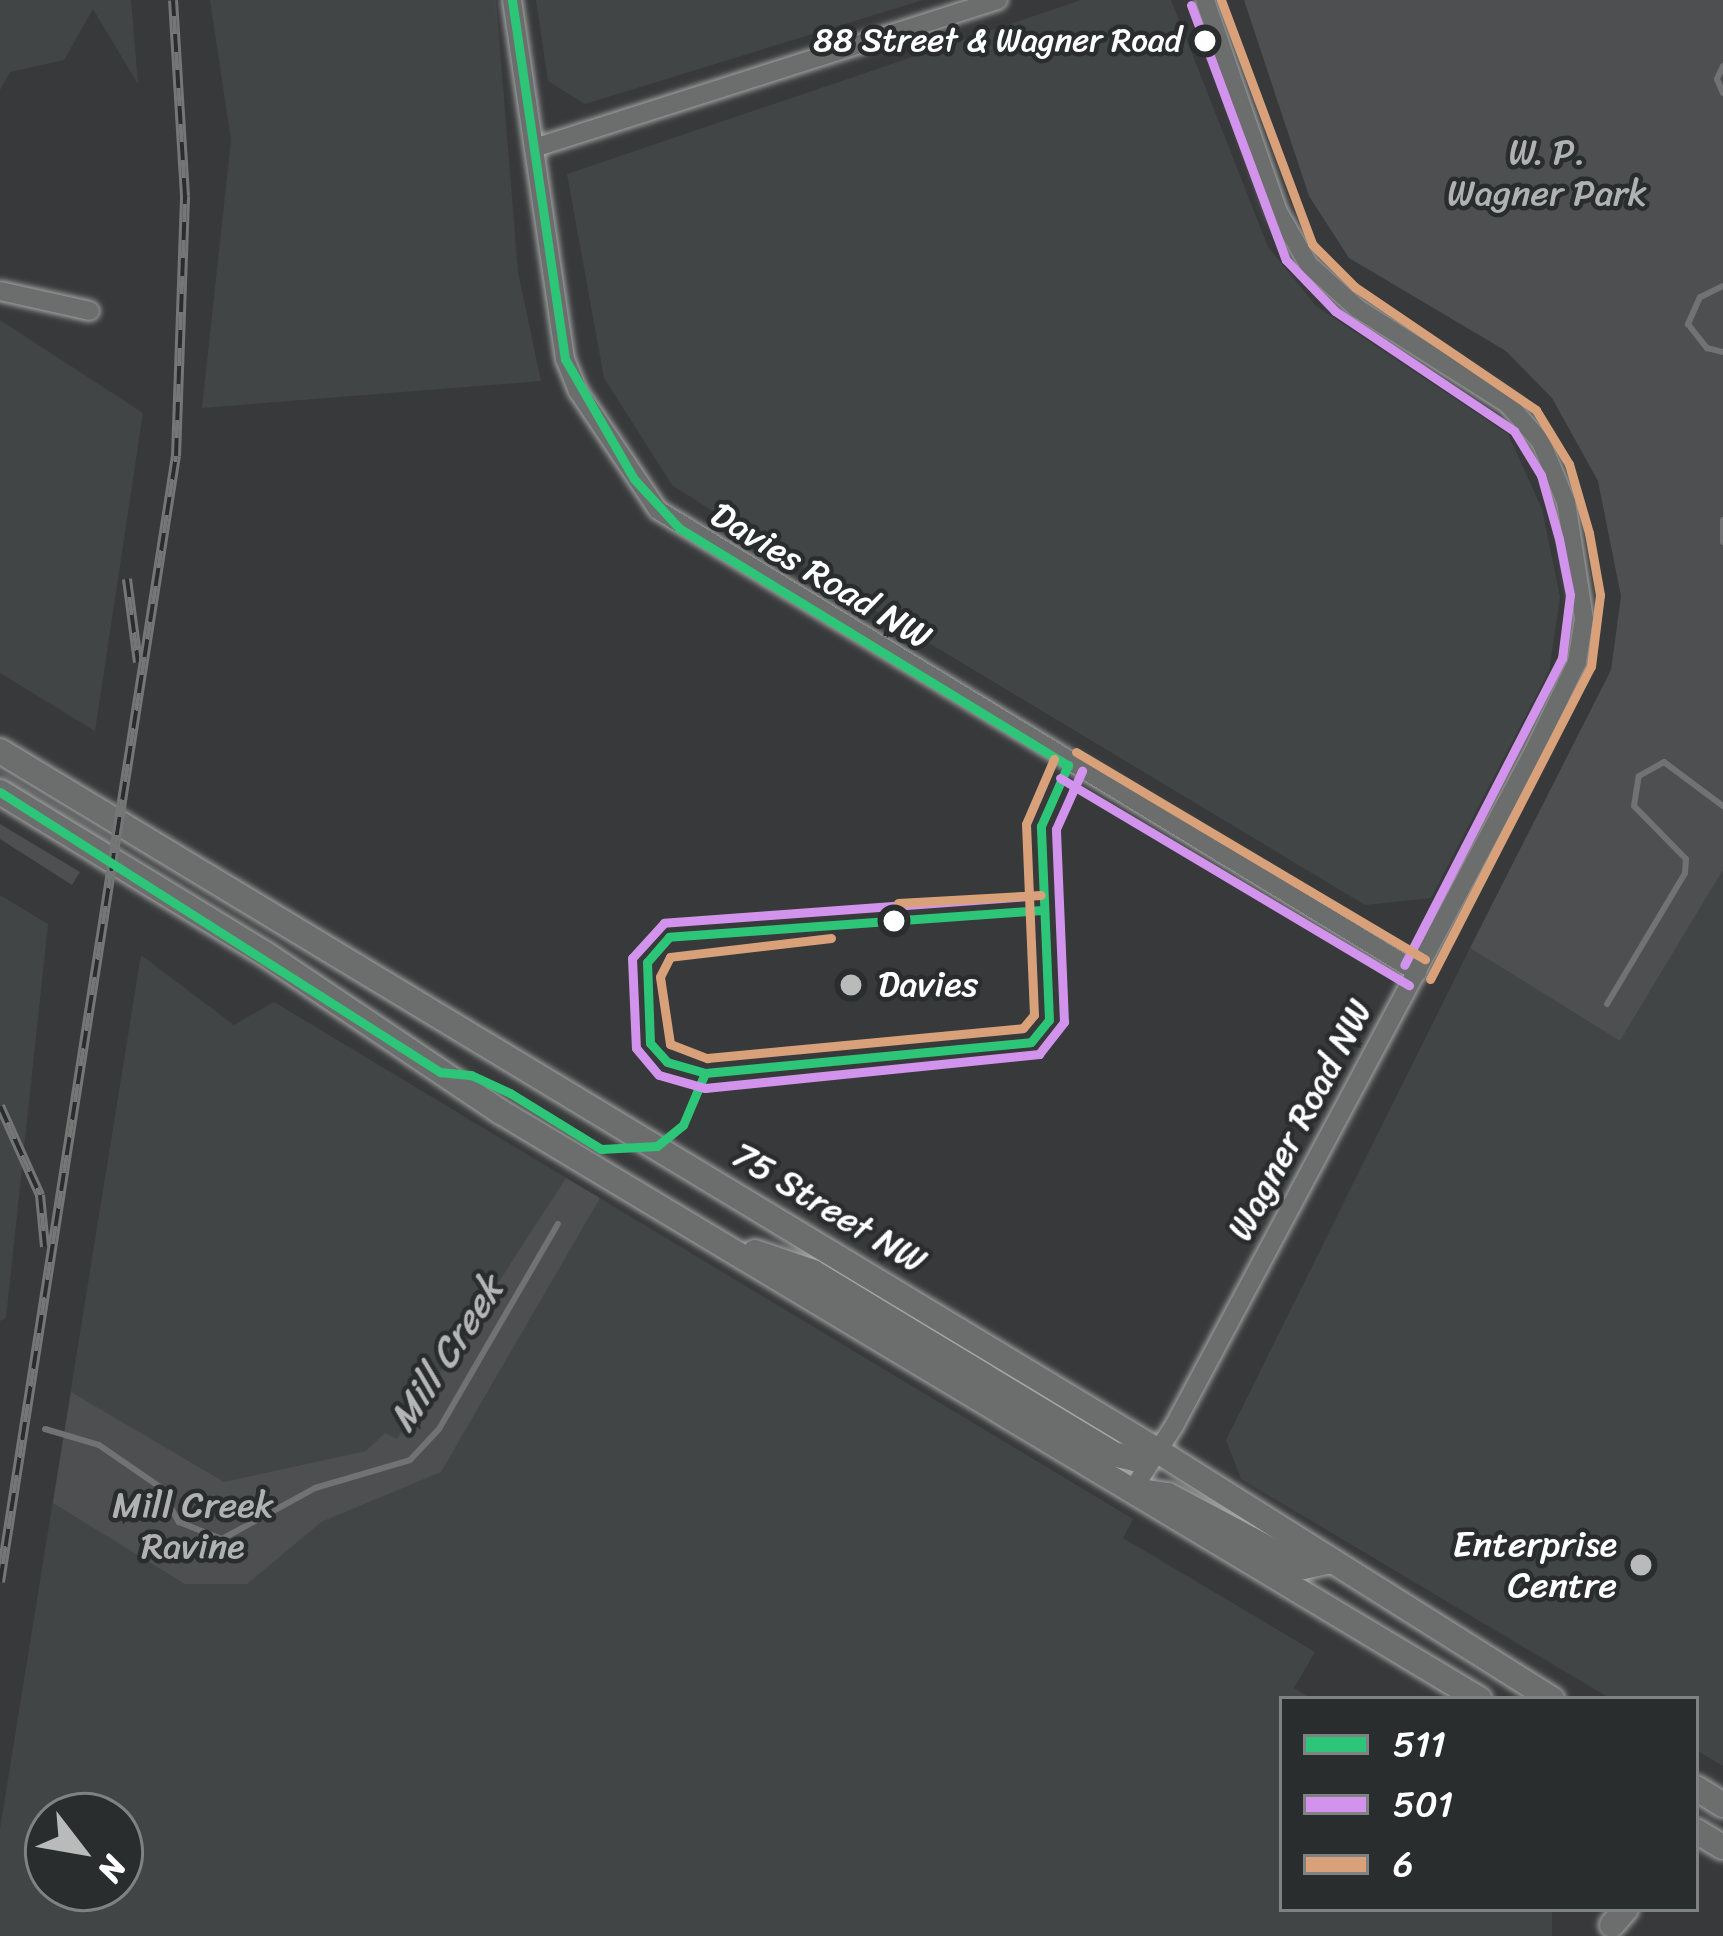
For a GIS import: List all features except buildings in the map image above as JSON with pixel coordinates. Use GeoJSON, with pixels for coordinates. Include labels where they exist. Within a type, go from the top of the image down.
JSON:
{"type":"FeatureCollection","features":[{"type":"Feature","properties":{"kind":"main road","name":"75 Street NW"},"geometry":{"type":"LineString","coordinates":[[0,752],[1158,1451],[1547,1696]]}},
{"type":"Feature","properties":{"kind":"main road"},"geometry":{"type":"LineString","coordinates":[[0,792],[711,1237],[1474,1696]]}},
{"type":"Feature","properties":{"kind":"main road"},"geometry":{"type":"LineString","coordinates":[[711,1237],[813,1272],[1114,1454],[1135,1459],[1158,1451]]}},
{"type":"Feature","properties":{"kind":"main road"},"geometry":{"type":"LineString","coordinates":[[1131,1492],[1168,1495],[1303,1568],[1331,1561]]}},
{"type":"Feature","properties":{"kind":"street","name":"Davies Road NW"},"geometry":{"type":"LineString","coordinates":[[512,0],[570,373],[669,520],[1417,972]]}},
{"type":"Feature","properties":{"kind":"street"},"geometry":{"type":"LineString","coordinates":[[534,148],[998,0]]}},
{"type":"Feature","properties":{"kind":"street","name":"Wagner Road NW"},"geometry":{"type":"LineString","coordinates":[[1131,1492],[1158,1451],[1417,972],[1577,662],[1585,595],[1556,469],[1525,420],[1345,299],[1299,252],[1278,212],[1205,0]]}},
{"type":"Feature","properties":{"kind":"street"},"geometry":{"type":"LineString","coordinates":[[0,291],[90,311]]}},
{"type":"Feature","properties":{"kind":"shaded area"},"geometry":{"type":"Polygon","coordinates":[[[0,0],[131,0],[138,84],[93,9],[64,60],[10,72],[0,90],[0,0]]]}},
{"type":"Feature","properties":{"kind":"shaded area"},"geometry":{"type":"Polygon","coordinates":[[[210,0],[496,0],[518,272],[541,381],[202,408],[231,140],[210,0]]]}},
{"type":"Feature","properties":{"kind":"shaded area"},"geometry":{"type":"Polygon","coordinates":[[[536,0],[923,0],[585,104],[548,81],[536,0]]]}},
{"type":"Feature","properties":{"kind":"shaded area"},"geometry":{"type":"Polygon","coordinates":[[[1081,0],[1171,0],[1268,247],[1316,306],[1508,434],[1542,509],[1560,597],[1549,671],[1431,898],[1365,905],[766,545],[672,485],[604,378],[567,174],[1081,0]]]}},
{"type":"Feature","properties":{"kind":"shaded area"},"geometry":{"type":"Polygon","coordinates":[[[0,320],[143,413],[95,731],[0,673],[0,320]]]}},
{"type":"Feature","properties":{"kind":"shaded area"},"geometry":{"type":"Polygon","coordinates":[[[1723,870],[1723,1766],[1699,1752],[1699,1696],[1606,1696],[1241,1479],[1226,1440],[1470,948],[1620,1041],[1723,870]]]}},
{"type":"Feature","properties":{"kind":"shaded area"},"geometry":{"type":"Polygon","coordinates":[[[0,895],[48,924],[6,1318],[0,1321],[0,895]]]}},
{"type":"Feature","properties":{"kind":"shaded area"},"geometry":{"type":"Polygon","coordinates":[[[141,955],[234,1025],[274,1002],[1133,1519],[1123,1538],[1315,1652],[1294,1688],[1307,1696],[1279,1696],[1279,1912],[1552,1912],[1552,1936],[0,1936],[0,1829],[141,955]]]}},
{"type":"Feature","properties":{"kind":"green space","name":"W. P. Wagner Park"},"geometry":{"type":"Polygon","coordinates":[[[1244,0],[1723,0],[1723,870],[1620,1041],[1470,948],[1611,670],[1621,596],[1598,481],[1552,398],[1506,351],[1349,258],[1309,196],[1244,0]]]}},
{"type":"Feature","properties":{"kind":"green space"},"geometry":{"type":"Polygon","coordinates":[[[0,770],[114,839],[109,847],[0,782],[0,770]]]}},
{"type":"Feature","properties":{"kind":"green space"},"geometry":{"type":"Polygon","coordinates":[[[0,824],[80,872],[72,885],[0,839],[0,824]]]}},
{"type":"Feature","properties":{"kind":"green space","name":"Mill Creek Ravine"},"geometry":{"type":"Polygon","coordinates":[[[566,1178],[600,1198],[441,1472],[321,1522],[247,1584],[185,1584],[53,1503],[71,1392],[224,1482],[366,1451],[385,1433],[397,1439],[566,1178]]]}},
{"type":"Feature","properties":{"kind":"waterway","name":"Mill Creek"},"geometry":{"type":"LineString","coordinates":[[1723,66],[1717,79],[1723,93]]}},
{"type":"Feature","properties":{"kind":"waterway","name":"Mill Creek"},"geometry":{"type":"LineString","coordinates":[[1723,286],[1700,297],[1688,324],[1707,348],[1723,352]]}},
{"type":"Feature","properties":{"kind":"waterway","name":"Mill Creek"},"geometry":{"type":"LineString","coordinates":[[1723,520],[1723,542]]}},
{"type":"Feature","properties":{"kind":"waterway","name":"Mill Creek"},"geometry":{"type":"LineString","coordinates":[[1607,1004],[1685,873],[1686,859],[1634,806],[1639,776],[1664,762],[1723,806]]}},
{"type":"Feature","properties":{"kind":"waterway","name":"Mill Creek"},"geometry":{"type":"LineString","coordinates":[[45,1429],[99,1445],[160,1487],[179,1522],[222,1539],[315,1488],[410,1460],[439,1429],[558,1224]]}},
{"type":"Feature","properties":{"kind":"railway"},"geometry":{"type":"LineString","coordinates":[[0,1582],[176,456],[185,196],[173,0]]}},
{"type":"Feature","properties":{"kind":"railway"},"geometry":{"type":"LineString","coordinates":[[127,579],[138,662]]}},
{"type":"Feature","properties":{"kind":"railway"},"geometry":{"type":"LineString","coordinates":[[0,1106],[40,1195],[45,1247]]}},
{"type":"Feature","properties":{"kind":"transit line","name":"511"},"geometry":{"type":"LineString","coordinates":[[512,0],[565,359],[634,479],[679,528],[1068,765]]}},
{"type":"Feature","properties":{"kind":"transit line","name":"6"},"geometry":{"type":"LineString","coordinates":[[1221,0],[1312,244],[1355,287],[1536,410],[1569,464],[1589,533],[1600,595],[1591,666],[1430,979]]}},
{"type":"Feature","properties":{"kind":"transit line","name":"501"},"geometry":{"type":"LineString","coordinates":[[1191,5],[1286,260],[1335,311],[1514,431],[1541,475],[1559,539],[1570,595],[1562,658],[1404,965]]}},
{"type":"Feature","properties":{"kind":"transit line","name":"6"},"geometry":{"type":"LineString","coordinates":[[1076,752],[1425,959]]}},
{"type":"Feature","properties":{"kind":"transit line","name":"6"},"geometry":{"type":"LineString","coordinates":[[831,938],[670,957],[660,977],[670,1044],[707,1058],[1023,1028],[1034,1015],[1026,824],[1054,759]]}},
{"type":"Feature","properties":{"kind":"transit line","name":"511"},"geometry":{"type":"LineString","coordinates":[[1042,910],[669,937],[647,962],[650,1043],[667,1062],[705,1073],[1031,1042],[1049,1020],[1041,826],[1068,765]]}},
{"type":"Feature","properties":{"kind":"transit line","name":"501"},"geometry":{"type":"LineString","coordinates":[[1029,896],[664,923],[632,958],[636,1048],[659,1075],[705,1088],[1039,1054],[1064,1022],[1056,829],[1082,771]]}},
{"type":"Feature","properties":{"kind":"transit line","name":"501"},"geometry":{"type":"LineString","coordinates":[[1060,778],[1409,985]]}},
{"type":"Feature","properties":{"kind":"transit line","name":"511"},"geometry":{"type":"LineString","coordinates":[[0,792],[440,1072],[471,1075],[510,1093],[601,1149],[657,1146],[683,1125],[705,1073]]}},
{"type":"Feature","properties":{"kind":"transit line","name":"6"},"geometry":{"type":"LineString","coordinates":[[898,903],[1041,895]]}},
{"type":"Feature","properties":{"kind":"place","name":"88 Street & Wagner Road"},"geometry":{"type":"Point","coordinates":[1205,41]}},
{"type":"Feature","properties":{"kind":"place","name":"Davies"},"geometry":{"type":"Point","coordinates":[851,985]}},
{"type":"Feature","properties":{"kind":"place","name":"Enterprise Centre"},"geometry":{"type":"Point","coordinates":[1641,1565]}}]}
